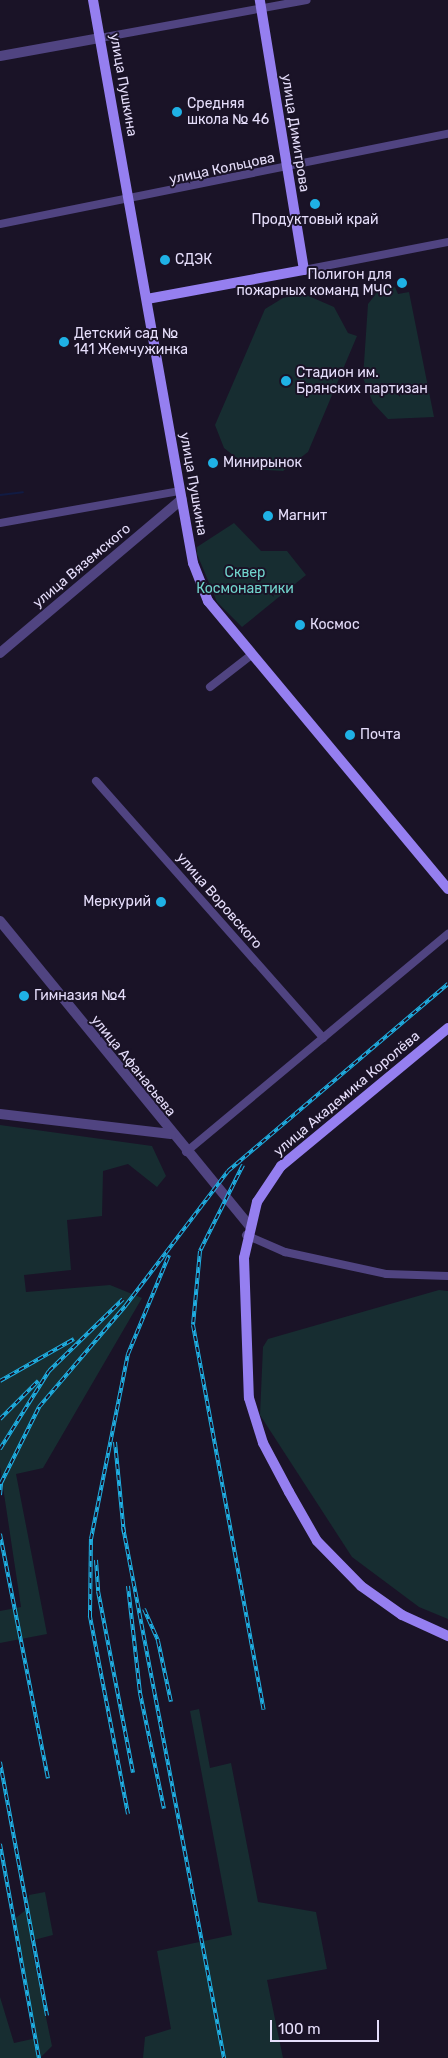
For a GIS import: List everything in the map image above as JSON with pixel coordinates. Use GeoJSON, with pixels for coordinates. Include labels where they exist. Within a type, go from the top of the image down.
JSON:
{"type":"FeatureCollection","features":[{"type":"Feature","properties":{"kind":"main road","name":"улица Пушкина"},"geometry":{"type":"LineString","coordinates":[[93,0],[193,563],[208,601],[250,656],[448,888]]}},
{"type":"Feature","properties":{"kind":"main road","name":"улица Димитрова"},"geometry":{"type":"LineString","coordinates":[[260,4],[304,270]]}},
{"type":"Feature","properties":{"kind":"main road"},"geometry":{"type":"LineString","coordinates":[[147,299],[304,270]]}},
{"type":"Feature","properties":{"kind":"main road","name":"улица Академика Королёва"},"geometry":{"type":"LineString","coordinates":[[448,1028],[290,1157],[270,1181],[248,1230],[247,1369],[254,1419],[263,1443],[317,1541],[333,1559],[402,1616],[448,1636]]}},
{"type":"Feature","properties":{"kind":"street"},"geometry":{"type":"LineString","coordinates":[[0,56],[100,38],[260,4],[307,0]]}},
{"type":"Feature","properties":{"kind":"street","name":"улица Кольцова"},"geometry":{"type":"LineString","coordinates":[[0,224],[129,201],[448,134]]}},
{"type":"Feature","properties":{"kind":"street"},"geometry":{"type":"LineString","coordinates":[[304,270],[448,242]]}},
{"type":"Feature","properties":{"kind":"street","name":"улица Вяземского"},"geometry":{"type":"LineString","coordinates":[[0,523],[181,495]]}},
{"type":"Feature","properties":{"kind":"street","name":"улица Вяземского"},"geometry":{"type":"LineString","coordinates":[[0,653],[181,495]]}},
{"type":"Feature","properties":{"kind":"street"},"geometry":{"type":"LineString","coordinates":[[210,687],[250,656]]}},
{"type":"Feature","properties":{"kind":"street","name":"улица Воровского"},"geometry":{"type":"LineString","coordinates":[[96,781],[323,1038]]}},
{"type":"Feature","properties":{"kind":"street","name":"улица Афанасьева"},"geometry":{"type":"LineString","coordinates":[[0,921],[248,1230]]}},
{"type":"Feature","properties":{"kind":"street"},"geometry":{"type":"LineString","coordinates":[[186,1152],[448,934]]}},
{"type":"Feature","properties":{"kind":"street"},"geometry":{"type":"LineString","coordinates":[[0,1114],[171,1134]]}},
{"type":"Feature","properties":{"kind":"street"},"geometry":{"type":"LineString","coordinates":[[248,1230],[285,1252],[386,1274],[448,1276]]}},
{"type":"Feature","properties":{"kind":"green space"},"geometry":{"type":"Polygon","coordinates":[[[395,287],[398,294],[409,292],[434,417],[388,419],[373,403],[363,378],[368,304],[379,290],[395,287]]]}},
{"type":"Feature","properties":{"kind":"green space","name":"Стадион им. Брянских партизан"},"geometry":{"type":"Polygon","coordinates":[[[304,294],[334,307],[348,333],[357,336],[308,452],[283,471],[251,469],[224,448],[215,425],[265,309],[283,298],[304,294]]]}},
{"type":"Feature","properties":{"kind":"green space","name":"Сквер Космонавтики"},"geometry":{"type":"Polygon","coordinates":[[[234,523],[261,551],[287,551],[306,575],[242,627],[217,602],[197,554],[197,547],[234,523]]]}},
{"type":"Feature","properties":{"kind":"green space"},"geometry":{"type":"Polygon","coordinates":[[[0,1125],[152,1146],[166,1176],[157,1187],[128,1164],[103,1171],[102,1216],[67,1220],[71,1270],[24,1275],[26,1292],[110,1285],[142,1298],[43,1468],[16,1474],[47,1634],[0,1643],[0,1611],[21,1607],[0,1467],[0,1125]]]}},
{"type":"Feature","properties":{"kind":"green space"},"geometry":{"type":"Polygon","coordinates":[[[439,1290],[448,1291],[448,1619],[419,1607],[352,1557],[260,1415],[263,1347],[268,1339],[439,1290]]]}},
{"type":"Feature","properties":{"kind":"green space"},"geometry":{"type":"Polygon","coordinates":[[[199,1709],[210,1768],[231,1763],[258,1902],[316,1912],[327,1969],[267,1980],[283,2058],[143,2058],[145,2037],[171,2029],[157,1951],[232,1935],[190,1711],[199,1709]]]}},
{"type":"Feature","properties":{"kind":"green space"},"geometry":{"type":"Polygon","coordinates":[[[45,1892],[53,1935],[30,1941],[52,2046],[40,2058],[0,2058],[0,1997],[14,2043],[37,2038],[12,1921],[27,1909],[29,1895],[45,1892]]]}},
{"type":"Feature","properties":{"kind":"waterway"},"geometry":{"type":"LineString","coordinates":[[0,495],[23,492]]}},
{"type":"Feature","properties":{"kind":"railway"},"geometry":{"type":"LineString","coordinates":[[0,1495],[1,1483],[39,1407],[126,1305],[228,1171],[448,984]]}},
{"type":"Feature","properties":{"kind":"railway"},"geometry":{"type":"LineString","coordinates":[[243,1165],[200,1251],[193,1325],[264,1710]]}},
{"type":"Feature","properties":{"kind":"railway"},"geometry":{"type":"LineString","coordinates":[[128,1814],[90,1616],[91,1539],[128,1354],[169,1255]]}},
{"type":"Feature","properties":{"kind":"railway"},"geometry":{"type":"LineString","coordinates":[[0,1449],[49,1371],[123,1299]]}},
{"type":"Feature","properties":{"kind":"railway"},"geometry":{"type":"LineString","coordinates":[[0,1381],[74,1339]]}},
{"type":"Feature","properties":{"kind":"railway"},"geometry":{"type":"LineString","coordinates":[[0,1419],[38,1381]]}},
{"type":"Feature","properties":{"kind":"railway"},"geometry":{"type":"LineString","coordinates":[[115,1442],[124,1534]]}},
{"type":"Feature","properties":{"kind":"railway"},"geometry":{"type":"LineString","coordinates":[[123,1527],[224,2058]]}},
{"type":"Feature","properties":{"kind":"railway"},"geometry":{"type":"LineString","coordinates":[[0,1534],[48,1778]]}},
{"type":"Feature","properties":{"kind":"railway"},"geometry":{"type":"LineString","coordinates":[[96,1560],[98,1591],[133,1773]]}},
{"type":"Feature","properties":{"kind":"railway"},"geometry":{"type":"LineString","coordinates":[[128,1586],[140,1693],[164,1809]]}},
{"type":"Feature","properties":{"kind":"railway"},"geometry":{"type":"LineString","coordinates":[[144,1609],[158,1641],[171,1702]]}},
{"type":"Feature","properties":{"kind":"railway"},"geometry":{"type":"LineString","coordinates":[[0,1762],[47,2016]]}},
{"type":"Feature","properties":{"kind":"railway"},"geometry":{"type":"LineString","coordinates":[[0,1844],[39,2058]]}},
{"type":"Feature","properties":{"kind":"place","name":"Средняя школа № 46"},"geometry":{"type":"Point","coordinates":[177,112]}},
{"type":"Feature","properties":{"kind":"place","name":"Продуктовый край"},"geometry":{"type":"Point","coordinates":[315,204]}},
{"type":"Feature","properties":{"kind":"place","name":"СДЭК"},"geometry":{"type":"Point","coordinates":[165,260]}},
{"type":"Feature","properties":{"kind":"place","name":"Полигон для пожарных команд МЧС"},"geometry":{"type":"Point","coordinates":[402,283]}},
{"type":"Feature","properties":{"kind":"place","name":"Детский сад № 141 Жемчужинка"},"geometry":{"type":"Point","coordinates":[64,342]}},
{"type":"Feature","properties":{"kind":"place","name":"Стадион им. Брянских партизан"},"geometry":{"type":"Point","coordinates":[286,381]}},
{"type":"Feature","properties":{"kind":"place","name":"Минирынок"},"geometry":{"type":"Point","coordinates":[213,463]}},
{"type":"Feature","properties":{"kind":"place","name":"Магнит"},"geometry":{"type":"Point","coordinates":[268,516]}},
{"type":"Feature","properties":{"kind":"place","name":"Космос"},"geometry":{"type":"Point","coordinates":[300,625]}},
{"type":"Feature","properties":{"kind":"place","name":"Почта"},"geometry":{"type":"Point","coordinates":[350,735]}},
{"type":"Feature","properties":{"kind":"place","name":"Меркурий"},"geometry":{"type":"Point","coordinates":[161,902]}},
{"type":"Feature","properties":{"kind":"place","name":"Гимназия №4"},"geometry":{"type":"Point","coordinates":[24,996]}}]}
